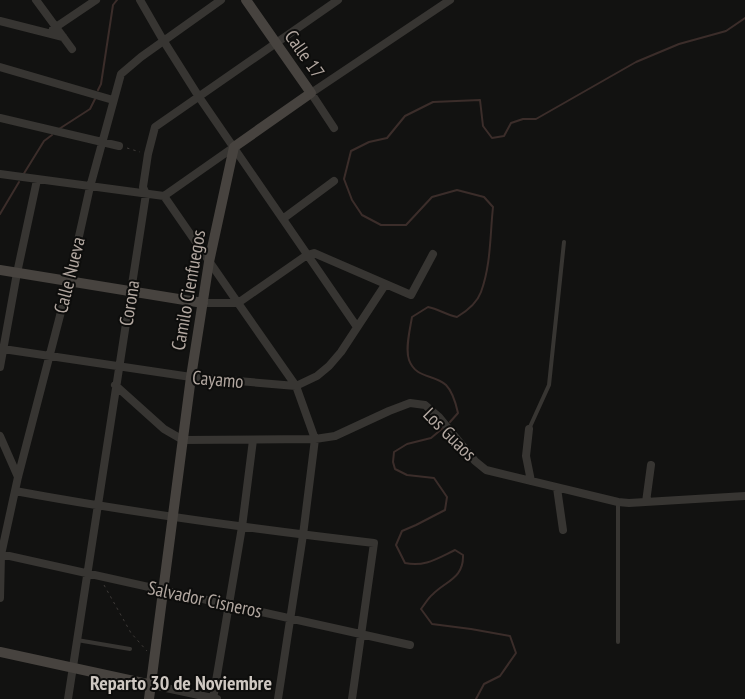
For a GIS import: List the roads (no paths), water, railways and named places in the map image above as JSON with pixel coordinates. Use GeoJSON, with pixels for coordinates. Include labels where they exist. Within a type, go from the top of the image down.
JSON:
{"type":"FeatureCollection","features":[{"type":"Feature","properties":{"kind":"street"},"geometry":{"type":"LineString","coordinates":[[36,0],[72,49]]}},
{"type":"Feature","properties":{"kind":"street"},"geometry":{"type":"LineString","coordinates":[[47,33],[96,0]]}},
{"type":"Feature","properties":{"kind":"street"},"geometry":{"type":"LineString","coordinates":[[140,0],[199,97],[357,326]]}},
{"type":"Feature","properties":{"kind":"street","name":"Calle Nueva"},"geometry":{"type":"LineString","coordinates":[[0,598],[1,554],[18,476],[69,281],[90,187],[121,74],[163,40],[220,0]]}},
{"type":"Feature","properties":{"kind":"street","name":"Calle 17"},"geometry":{"type":"LineString","coordinates":[[246,0],[334,128]]}},
{"type":"Feature","properties":{"kind":"street","name":"Corona"},"geometry":{"type":"LineString","coordinates":[[68,699],[146,194],[143,188],[148,154],[155,127],[338,0]]}},
{"type":"Feature","properties":{"kind":"street"},"geometry":{"type":"LineString","coordinates":[[0,174],[164,196],[311,93],[450,0]]}},
{"type":"Feature","properties":{"kind":"street"},"geometry":{"type":"LineString","coordinates":[[0,21],[63,37]]}},
{"type":"Feature","properties":{"kind":"street"},"geometry":{"type":"LineString","coordinates":[[0,67],[113,100]]}},
{"type":"Feature","properties":{"kind":"street"},"geometry":{"type":"LineString","coordinates":[[0,118],[119,146]]}},
{"type":"Feature","properties":{"kind":"street","name":"Camilo Cienfuegos"},"geometry":{"type":"LineString","coordinates":[[149,699],[191,377],[209,262],[234,147]]}},
{"type":"Feature","properties":{"kind":"street"},"geometry":{"type":"LineString","coordinates":[[0,367],[17,273],[37,180]]}},
{"type":"Feature","properties":{"kind":"street"},"geometry":{"type":"LineString","coordinates":[[284,218],[334,182]]}},
{"type":"Feature","properties":{"kind":"street"},"geometry":{"type":"LineString","coordinates":[[164,196],[296,386],[315,439],[303,534],[278,699]]}},
{"type":"Feature","properties":{"kind":"street"},"geometry":{"type":"LineString","coordinates":[[0,270],[203,303],[238,303],[307,255],[314,253],[385,285],[411,294],[433,254]]}},
{"type":"Feature","properties":{"kind":"street"},"geometry":{"type":"LineString","coordinates":[[296,386],[317,376],[329,366],[385,285]]}},
{"type":"Feature","properties":{"kind":"street","name":"Cayamo"},"geometry":{"type":"LineString","coordinates":[[3,348],[191,377],[296,386]]}},
{"type":"Feature","properties":{"kind":"street"},"geometry":{"type":"LineString","coordinates":[[115,385],[164,429],[183,440]]}},
{"type":"Feature","properties":{"kind":"street","name":"Los Guaos"},"geometry":{"type":"LineString","coordinates":[[183,440],[315,439],[335,436],[389,410],[410,403],[425,405],[439,417],[475,461],[486,470],[618,502],[745,496]]}},
{"type":"Feature","properties":{"kind":"street"},"geometry":{"type":"LineString","coordinates":[[529,429],[526,456],[531,481]]}},
{"type":"Feature","properties":{"kind":"street"},"geometry":{"type":"LineString","coordinates":[[0,436],[18,476]]}},
{"type":"Feature","properties":{"kind":"street"},"geometry":{"type":"LineString","coordinates":[[0,652],[215,699],[228,604],[242,527],[253,440]]}},
{"type":"Feature","properties":{"kind":"street"},"geometry":{"type":"LineString","coordinates":[[646,502],[651,465]]}},
{"type":"Feature","properties":{"kind":"street"},"geometry":{"type":"LineString","coordinates":[[557,488],[563,530]]}},
{"type":"Feature","properties":{"kind":"street"},"geometry":{"type":"LineString","coordinates":[[15,491],[97,506],[242,527],[374,543],[352,699]]}},
{"type":"Feature","properties":{"kind":"street","name":"Salvador Cisneros"},"geometry":{"type":"LineString","coordinates":[[1,554],[410,644]]}},
{"type":"Feature","properties":{"kind":"lane"},"geometry":{"type":"LineString","coordinates":[[529,429],[549,385],[557,294],[564,242]]}},
{"type":"Feature","properties":{"kind":"lane"},"geometry":{"type":"LineString","coordinates":[[618,502],[618,642]]}},
{"type":"Feature","properties":{"kind":"lane"},"geometry":{"type":"LineString","coordinates":[[76,640],[130,649]]}},
{"type":"Feature","properties":{"kind":"waterway"},"geometry":{"type":"LineString","coordinates":[[98,90],[101,84],[113,5],[117,0]]}},
{"type":"Feature","properties":{"kind":"waterway"},"geometry":{"type":"LineString","coordinates":[[450,422],[458,413],[451,391],[446,385],[416,370],[409,360],[408,345],[412,317],[428,307],[457,317],[477,300],[487,271],[493,207],[484,197],[457,190],[432,197],[406,225],[381,225],[362,215],[352,200],[344,179],[351,151],[369,142],[387,138],[405,116],[433,102],[480,100],[483,126],[492,138],[504,136],[511,123],[523,119],[536,119],[636,62],[679,44],[726,31],[745,18]]}},
{"type":"Feature","properties":{"kind":"waterway"},"geometry":{"type":"LineString","coordinates":[[59,129],[90,109],[95,99]]}},
{"type":"Feature","properties":{"kind":"waterway"},"geometry":{"type":"LineString","coordinates":[[23,175],[44,141],[52,135]]}},
{"type":"Feature","properties":{"kind":"waterway"},"geometry":{"type":"LineString","coordinates":[[0,214],[19,182]]}},
{"type":"Feature","properties":{"kind":"waterway"},"geometry":{"type":"LineString","coordinates":[[443,428],[431,438],[407,444],[394,452],[393,462],[395,469],[407,475],[434,478],[447,497],[445,510],[402,531],[396,545],[405,563],[425,563],[455,550],[463,555],[461,569],[431,596],[421,609],[432,624],[510,636],[516,653],[500,676],[484,684],[476,699]]}},
{"type":"Feature","properties":{"kind":"district","name":"Reparto 30 de Noviembre"},"geometry":{"type":"Point","coordinates":[181,683]}}]}
